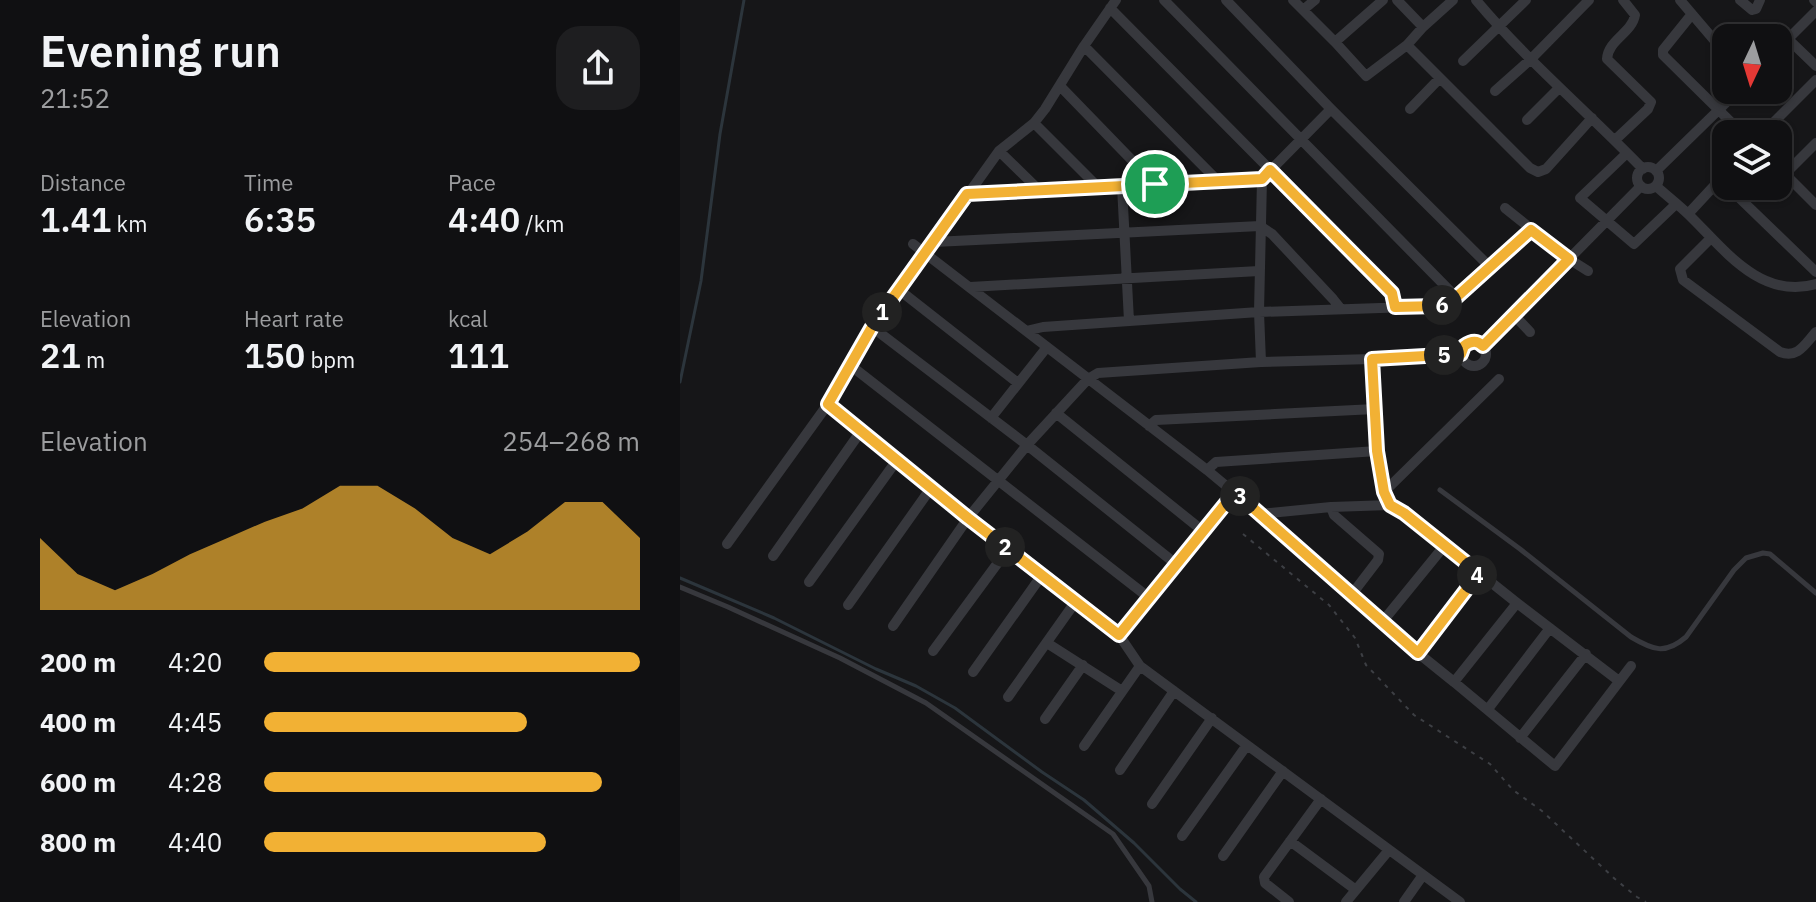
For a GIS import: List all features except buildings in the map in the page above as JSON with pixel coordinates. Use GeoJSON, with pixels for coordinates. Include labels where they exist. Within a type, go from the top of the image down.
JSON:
{"type":"FeatureCollection","features":[{"type":"Feature","properties":{"kind":"street"},"geometry":{"type":"LineString","coordinates":[[1164,0],[1456,297]]}},
{"type":"Feature","properties":{"kind":"street"},"geometry":{"type":"LineString","coordinates":[[1226,0],[1490,267]]}},
{"type":"Feature","properties":{"kind":"street"},"geometry":{"type":"LineString","coordinates":[[1293,0],[1366,76],[1407,45],[1453,0]]}},
{"type":"Feature","properties":{"kind":"street"},"geometry":{"type":"LineString","coordinates":[[1303,10],[1315,0]]}},
{"type":"Feature","properties":{"kind":"street"},"geometry":{"type":"LineString","coordinates":[[1335,42],[1383,0]]}},
{"type":"Feature","properties":{"kind":"street"},"geometry":{"type":"LineString","coordinates":[[1397,0],[1423,27]]}},
{"type":"Feature","properties":{"kind":"street"},"geometry":{"type":"LineString","coordinates":[[1476,0],[1559,88],[1643,169]]}},
{"type":"Feature","properties":{"kind":"street"},"geometry":{"type":"LineString","coordinates":[[1463,61],[1526,0]]}},
{"type":"Feature","properties":{"kind":"street"},"geometry":{"type":"LineString","coordinates":[[1495,91],[1589,0]]}},
{"type":"Feature","properties":{"kind":"street"},"geometry":{"type":"LineString","coordinates":[[1615,140],[1648,109],[1651,102],[1607,59],[1610,47],[1634,22],[1635,15],[1623,0]]}},
{"type":"Feature","properties":{"kind":"street"},"geometry":{"type":"LineString","coordinates":[[1680,0],[1712,38]]}},
{"type":"Feature","properties":{"kind":"street"},"geometry":{"type":"LineString","coordinates":[[1740,0],[1752,10],[1760,4],[1760,0]]}},
{"type":"Feature","properties":{"kind":"street"},"geometry":{"type":"LineString","coordinates":[[727,544],[828,404],[872,327],[898,289],[999,151],[1034,123],[1113,4],[1392,293],[1395,307]]}},
{"type":"Feature","properties":{"kind":"street"},"geometry":{"type":"LineString","coordinates":[[1792,35],[1816,11]]}},
{"type":"Feature","properties":{"kind":"street"},"geometry":{"type":"LineString","coordinates":[[1692,14],[1663,50],[1663,55],[1728,120]]}},
{"type":"Feature","properties":{"kind":"street"},"geometry":{"type":"LineString","coordinates":[[1792,43],[1816,66]]}},
{"type":"Feature","properties":{"kind":"street"},"geometry":{"type":"LineString","coordinates":[[1407,45],[1530,168],[1538,172],[1546,169],[1592,118]]}},
{"type":"Feature","properties":{"kind":"street"},"geometry":{"type":"LineString","coordinates":[[1084,46],[1218,181]]}},
{"type":"Feature","properties":{"kind":"street"},"geometry":{"type":"LineString","coordinates":[[1410,109],[1440,78]]}},
{"type":"Feature","properties":{"kind":"street"},"geometry":{"type":"LineString","coordinates":[[1776,120],[1816,80]]}},
{"type":"Feature","properties":{"kind":"street"},"geometry":{"type":"LineString","coordinates":[[1060,86],[1155,184]]}},
{"type":"Feature","properties":{"kind":"street"},"geometry":{"type":"LineString","coordinates":[[1527,120],[1559,88]]}},
{"type":"Feature","properties":{"kind":"street"},"geometry":{"type":"LineString","coordinates":[[1656,171],[1725,104]]}},
{"type":"Feature","properties":{"kind":"street"},"geometry":{"type":"LineString","coordinates":[[1261,362],[1259,271],[1262,179],[1331,109]]}},
{"type":"Feature","properties":{"kind":"street"},"geometry":{"type":"LineString","coordinates":[[1034,123],[1098,187]]}},
{"type":"Feature","properties":{"kind":"street"},"geometry":{"type":"LineString","coordinates":[[1792,162],[1816,143]]}},
{"type":"Feature","properties":{"kind":"street"},"geometry":{"type":"LineString","coordinates":[[999,151],[1039,190]]}},
{"type":"Feature","properties":{"kind":"street"},"geometry":{"type":"LineString","coordinates":[[1627,153],[1580,198],[1639,247],[1676,204]]}},
{"type":"Feature","properties":{"kind":"street"},"geometry":{"type":"LineString","coordinates":[[1643,169],[1656,171],[1659,180],[1656,186],[1649,189],[1638,183],[1643,169]]}},
{"type":"Feature","properties":{"kind":"street"},"geometry":{"type":"LineString","coordinates":[[967,194],[1262,179]]}},
{"type":"Feature","properties":{"kind":"street"},"geometry":{"type":"LineString","coordinates":[[1792,180],[1816,205]]}},
{"type":"Feature","properties":{"kind":"street"},"geometry":{"type":"LineString","coordinates":[[1122,186],[1129,321]]}},
{"type":"Feature","properties":{"kind":"street"},"geometry":{"type":"LineString","coordinates":[[1483,346],[1641,186]]}},
{"type":"Feature","properties":{"kind":"street"},"geometry":{"type":"LineString","coordinates":[[1656,186],[1738,265],[1783,286],[1802,288],[1816,284]]}},
{"type":"Feature","properties":{"kind":"street"},"geometry":{"type":"LineString","coordinates":[[1688,214],[1712,188]]}},
{"type":"Feature","properties":{"kind":"street"},"geometry":{"type":"LineString","coordinates":[[1742,200],[1816,272]]}},
{"type":"Feature","properties":{"kind":"street"},"geometry":{"type":"LineString","coordinates":[[1505,208],[1588,271]]}},
{"type":"Feature","properties":{"kind":"street"},"geometry":{"type":"LineString","coordinates":[[934,242],[1260,226],[1272,234],[1341,309]]}},
{"type":"Feature","properties":{"kind":"street"},"geometry":{"type":"LineString","coordinates":[[1026,331],[1043,327],[1259,312],[1439,306],[1451,302],[1531,230]]}},
{"type":"Feature","properties":{"kind":"street"},"geometry":{"type":"LineString","coordinates":[[1711,238],[1680,269],[1683,280],[1780,352],[1795,354],[1816,332]]}},
{"type":"Feature","properties":{"kind":"street"},"geometry":{"type":"LineString","coordinates":[[913,244],[1235,492],[1418,653],[1555,766],[1631,666]]}},
{"type":"Feature","properties":{"kind":"street"},"geometry":{"type":"LineString","coordinates":[[970,287],[1259,271]]}},
{"type":"Feature","properties":{"kind":"street"},"geometry":{"type":"LineString","coordinates":[[898,289],[1018,383]]}},
{"type":"Feature","properties":{"kind":"street"},"geometry":{"type":"LineString","coordinates":[[1514,315],[1530,332]]}},
{"type":"Feature","properties":{"kind":"street"},"geometry":{"type":"LineString","coordinates":[[872,327],[1176,564]]}},
{"type":"Feature","properties":{"kind":"street"},"geometry":{"type":"LineString","coordinates":[[1471,342],[1483,346],[1490,372],[1464,362],[1461,354],[1464,346],[1471,342]]}},
{"type":"Feature","properties":{"kind":"street"},"geometry":{"type":"LineString","coordinates":[[991,418],[1047,347]]}},
{"type":"Feature","properties":{"kind":"street"},"geometry":{"type":"LineString","coordinates":[[893,626],[998,480],[1056,413],[1088,379],[1098,373],[1261,362],[1461,354]]}},
{"type":"Feature","properties":{"kind":"street"},"geometry":{"type":"LineString","coordinates":[[1372,359],[1377,451],[1384,492],[1390,505]]}},
{"type":"Feature","properties":{"kind":"street"},"geometry":{"type":"LineString","coordinates":[[850,365],[1148,597]]}},
{"type":"Feature","properties":{"kind":"street"},"geometry":{"type":"LineString","coordinates":[[1384,492],[1490,372]]}},
{"type":"Feature","properties":{"kind":"street"},"geometry":{"type":"LineString","coordinates":[[828,404],[1119,635],[1140,666],[1460,902]]}},
{"type":"Feature","properties":{"kind":"street"},"geometry":{"type":"LineString","coordinates":[[1149,426],[1156,420],[1375,409]]}},
{"type":"Feature","properties":{"kind":"street"},"geometry":{"type":"LineString","coordinates":[[1056,413],[1203,531]]}},
{"type":"Feature","properties":{"kind":"street"},"geometry":{"type":"LineString","coordinates":[[773,556],[861,431]]}},
{"type":"Feature","properties":{"kind":"street"},"geometry":{"type":"LineString","coordinates":[[1207,470],[1216,462],[1377,451]]}},
{"type":"Feature","properties":{"kind":"street"},"geometry":{"type":"LineString","coordinates":[[809,582],[897,460]]}},
{"type":"Feature","properties":{"kind":"street"},"geometry":{"type":"LineString","coordinates":[[848,605],[931,488]]}},
{"type":"Feature","properties":{"kind":"street"},"geometry":{"type":"LineString","coordinates":[[1119,635],[1235,492]]}},
{"type":"Feature","properties":{"kind":"street"},"geometry":{"type":"LineString","coordinates":[[1260,514],[1390,505],[1619,681]]}},
{"type":"Feature","properties":{"kind":"street"},"geometry":{"type":"LineString","coordinates":[[1331,507],[1334,515],[1379,554],[1378,560],[1352,594]]}},
{"type":"Feature","properties":{"kind":"street"},"geometry":{"type":"LineString","coordinates":[[1383,621],[1445,545]]}},
{"type":"Feature","properties":{"kind":"street"},"geometry":{"type":"LineString","coordinates":[[933,651],[1008,549]]}},
{"type":"Feature","properties":{"kind":"street"},"geometry":{"type":"LineString","coordinates":[[1418,653],[1479,573]]}},
{"type":"Feature","properties":{"kind":"street"},"geometry":{"type":"LineString","coordinates":[[973,672],[1042,575]]}},
{"type":"Feature","properties":{"kind":"street"},"geometry":{"type":"LineString","coordinates":[[1008,697],[1076,601]]}},
{"type":"Feature","properties":{"kind":"street"},"geometry":{"type":"LineString","coordinates":[[1454,682],[1517,603]]}},
{"type":"Feature","properties":{"kind":"street"},"geometry":{"type":"LineString","coordinates":[[1488,709],[1550,628]]}},
{"type":"Feature","properties":{"kind":"street"},"geometry":{"type":"LineString","coordinates":[[1047,643],[1122,691]]}},
{"type":"Feature","properties":{"kind":"street"},"geometry":{"type":"LineString","coordinates":[[1520,738],[1586,654]]}},
{"type":"Feature","properties":{"kind":"street"},"geometry":{"type":"LineString","coordinates":[[1045,719],[1083,665]]}},
{"type":"Feature","properties":{"kind":"street"},"geometry":{"type":"LineString","coordinates":[[1084,746],[1140,666]]}},
{"type":"Feature","properties":{"kind":"street"},"geometry":{"type":"LineString","coordinates":[[1120,770],[1174,691]]}},
{"type":"Feature","properties":{"kind":"street"},"geometry":{"type":"LineString","coordinates":[[1152,804],[1212,718]]}},
{"type":"Feature","properties":{"kind":"street"},"geometry":{"type":"LineString","coordinates":[[1182,836],[1247,745]]}},
{"type":"Feature","properties":{"kind":"street"},"geometry":{"type":"LineString","coordinates":[[1223,856],[1283,771]]}},
{"type":"Feature","properties":{"kind":"street"},"geometry":{"type":"LineString","coordinates":[[1289,902],[1265,883],[1264,877],[1321,799]]}},
{"type":"Feature","properties":{"kind":"street"},"geometry":{"type":"LineString","coordinates":[[1290,841],[1356,890]]}},
{"type":"Feature","properties":{"kind":"street"},"geometry":{"type":"LineString","coordinates":[[1346,902],[1389,850]]}},
{"type":"Feature","properties":{"kind":"street"},"geometry":{"type":"LineString","coordinates":[[1404,902],[1423,875]]}},
{"type":"Feature","properties":{"kind":"lane"},"geometry":{"type":"LineString","coordinates":[[1440,490],[1631,637],[1650,648],[1676,646],[1686,637],[1734,570],[1755,554],[1770,554],[1816,593]]}},
{"type":"Feature","properties":{"kind":"lane"},"geometry":{"type":"LineString","coordinates":[[680,587],[826,652],[926,703],[1113,834],[1149,886],[1152,902]]}},
{"type":"Feature","properties":{"kind":"path"},"geometry":{"type":"LineString","coordinates":[[1243,534],[1329,605],[1355,638],[1366,665],[1414,715],[1490,764],[1513,790],[1542,811],[1615,879],[1646,902]]}},
{"type":"Feature","properties":{"kind":"waterway"},"geometry":{"type":"LineString","coordinates":[[680,382],[701,281],[720,134],[744,0]]}},
{"type":"Feature","properties":{"kind":"waterway"},"geometry":{"type":"LineString","coordinates":[[680,578],[774,618],[955,708],[1084,800],[1196,902]]}},
{"type":"Feature","properties":{"kind":"route"},"geometry":{"type":"LineString","coordinates":[[1270,170],[1392,293],[1395,307],[1439,306],[1451,302],[1531,230],[1569,259],[1483,346],[1471,342],[1464,346],[1461,354],[1372,359],[1377,451],[1384,492],[1390,505],[1479,573],[1418,653],[1235,492],[1119,635],[828,404],[872,327],[967,194],[1155,184],[1262,179],[1270,170]]}}]}
